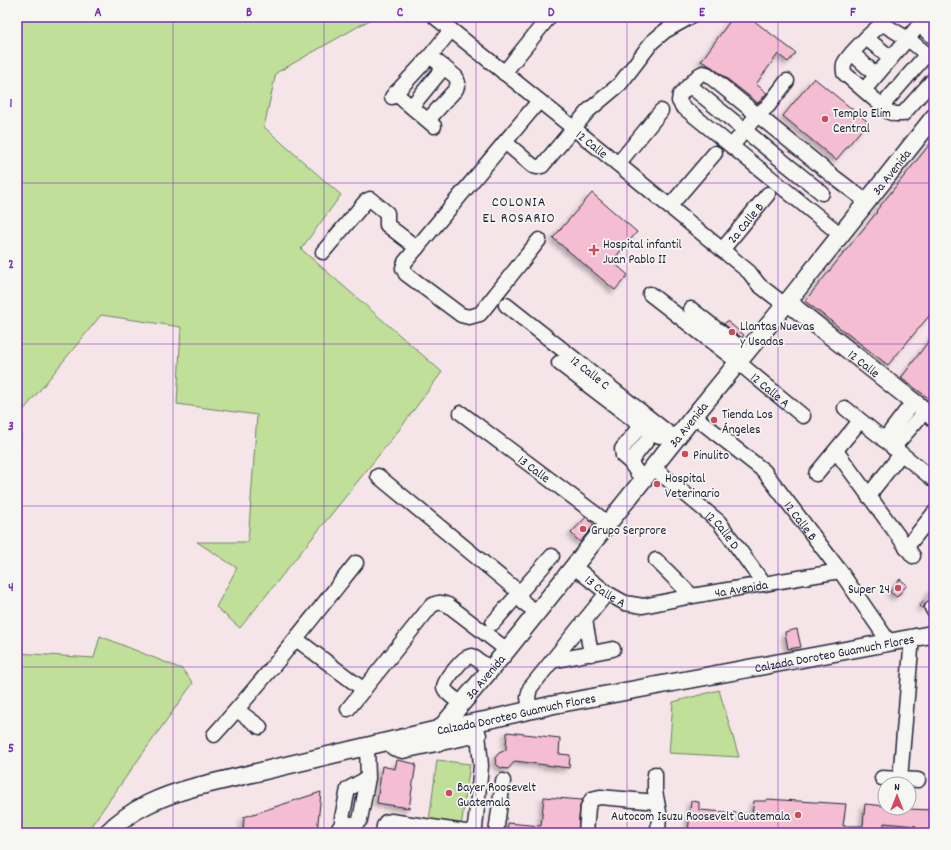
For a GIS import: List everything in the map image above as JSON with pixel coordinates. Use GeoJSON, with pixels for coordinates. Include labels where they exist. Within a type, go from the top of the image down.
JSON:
{"type":"FeatureCollection","features":[{"type":"Feature","properties":{"kind":"main road","name":"3a Avenida"},"geometry":{"type":"LineString","coordinates":[[440,729],[507,650],[573,566],[654,468],[694,416],[790,304],[841,235],[934,117]]}},
{"type":"Feature","properties":{"kind":"main road","name":"12 Calle"},"geometry":{"type":"LineString","coordinates":[[790,304],[924,410]]}},
{"type":"Feature","properties":{"kind":"main road","name":"Calzada Doroteo Guamuch Flores"},"geometry":{"type":"LineString","coordinates":[[108,832],[135,810],[149,802],[170,794],[203,785],[440,729],[481,726],[530,711],[560,704],[926,634]]}},
{"type":"Feature","properties":{"kind":"main road"},"geometry":{"type":"LineString","coordinates":[[476,686],[472,699],[472,710],[481,726]]}},
{"type":"Feature","properties":{"kind":"street","name":"12 Calle"},"geometry":{"type":"LineString","coordinates":[[435,17],[618,164],[669,208],[749,272],[764,279],[790,304]]}},
{"type":"Feature","properties":{"kind":"street"},"geometry":{"type":"LineString","coordinates":[[504,73],[549,17]]}},
{"type":"Feature","properties":{"kind":"street"},"geometry":{"type":"LineString","coordinates":[[505,142],[533,166],[542,166],[588,111],[620,84],[652,42],[665,31],[690,17]]}},
{"type":"Feature","properties":{"kind":"street"},"geometry":{"type":"LineString","coordinates":[[882,106],[930,57],[887,21],[866,38],[852,54],[843,65],[844,73],[864,90],[882,106],[889,112],[895,114],[903,114],[934,79]]}},
{"type":"Feature","properties":{"kind":"street"},"geometry":{"type":"LineString","coordinates":[[864,90],[923,21],[934,37]]}},
{"type":"Feature","properties":{"kind":"street"},"geometry":{"type":"LineString","coordinates":[[430,56],[456,77],[458,83],[431,123],[412,106],[394,95],[430,56],[450,30]]}},
{"type":"Feature","properties":{"kind":"street"},"geometry":{"type":"LineString","coordinates":[[866,38],[890,58]]}},
{"type":"Feature","properties":{"kind":"street"},"geometry":{"type":"LineString","coordinates":[[852,54],[876,75]]}},
{"type":"Feature","properties":{"kind":"street"},"geometry":{"type":"LineString","coordinates":[[412,106],[444,67]]}},
{"type":"Feature","properties":{"kind":"street"},"geometry":{"type":"LineString","coordinates":[[841,235],[682,106],[679,101],[680,95],[699,75],[703,73],[707,74],[834,178],[867,202]]}},
{"type":"Feature","properties":{"kind":"street"},"geometry":{"type":"LineString","coordinates":[[732,146],[757,115],[768,106],[787,81]]}},
{"type":"Feature","properties":{"kind":"street"},"geometry":{"type":"LineString","coordinates":[[689,85],[822,193]]}},
{"type":"Feature","properties":{"kind":"street"},"geometry":{"type":"LineString","coordinates":[[539,101],[405,262],[403,268],[406,274],[461,315],[469,318],[480,314],[539,240]]}},
{"type":"Feature","properties":{"kind":"street"},"geometry":{"type":"LineString","coordinates":[[618,164],[661,111]]}},
{"type":"Feature","properties":{"kind":"street"},"geometry":{"type":"LineString","coordinates":[[669,208],[715,153]]}},
{"type":"Feature","properties":{"kind":"street"},"geometry":{"type":"LineString","coordinates":[[809,208],[834,178]]}},
{"type":"Feature","properties":{"kind":"street","name":"2a Calle B"},"geometry":{"type":"LineString","coordinates":[[722,250],[768,194]]}},
{"type":"Feature","properties":{"kind":"street"},"geometry":{"type":"LineString","coordinates":[[323,252],[366,200],[370,199],[387,213],[387,225],[417,248]]}},
{"type":"Feature","properties":{"kind":"street"},"geometry":{"type":"LineString","coordinates":[[650,294],[743,358]]}},
{"type":"Feature","properties":{"kind":"street","name":"12 Calle C"},"geometry":{"type":"LineString","coordinates":[[506,304],[676,439]]}},
{"type":"Feature","properties":{"kind":"street"},"geometry":{"type":"LineString","coordinates":[[691,309],[743,358]]}},
{"type":"Feature","properties":{"kind":"street","name":"12 Calle A"},"geometry":{"type":"LineString","coordinates":[[743,358],[803,416]]}},
{"type":"Feature","properties":{"kind":"street"},"geometry":{"type":"LineString","coordinates":[[559,363],[652,434],[676,439]]}},
{"type":"Feature","properties":{"kind":"street"},"geometry":{"type":"LineString","coordinates":[[845,408],[934,480]]}},
{"type":"Feature","properties":{"kind":"street"},"geometry":{"type":"LineString","coordinates":[[868,496],[902,428],[924,410]]}},
{"type":"Feature","properties":{"kind":"street","name":"13 Calle"},"geometry":{"type":"LineString","coordinates":[[461,413],[609,524]]}},
{"type":"Feature","properties":{"kind":"street","name":"12 Calle B"},"geometry":{"type":"LineString","coordinates":[[694,416],[764,471],[840,571],[889,642]]}},
{"type":"Feature","properties":{"kind":"street"},"geometry":{"type":"LineString","coordinates":[[816,474],[860,421]]}},
{"type":"Feature","properties":{"kind":"street"},"geometry":{"type":"LineString","coordinates":[[640,426],[622,449],[623,456],[630,462],[643,481]]}},
{"type":"Feature","properties":{"kind":"street"},"geometry":{"type":"LineString","coordinates":[[630,462],[652,434]]}},
{"type":"Feature","properties":{"kind":"street"},"geometry":{"type":"LineString","coordinates":[[836,450],[909,552],[934,513]]}},
{"type":"Feature","properties":{"kind":"street","name":"12 Calle D"},"geometry":{"type":"LineString","coordinates":[[654,468],[719,522],[764,584]]}},
{"type":"Feature","properties":{"kind":"street"},"geometry":{"type":"LineString","coordinates":[[378,476],[518,592],[530,595],[540,609]]}},
{"type":"Feature","properties":{"kind":"street"},"geometry":{"type":"LineString","coordinates":[[493,623],[518,592],[552,556]]}},
{"type":"Feature","properties":{"kind":"street"},"geometry":{"type":"LineString","coordinates":[[656,560],[692,596]]}},
{"type":"Feature","properties":{"kind":"street"},"geometry":{"type":"LineString","coordinates":[[214,735],[237,710],[296,639],[356,563]]}},
{"type":"Feature","properties":{"kind":"street","name":"13 Calle A"},"geometry":{"type":"LineString","coordinates":[[573,566],[607,593],[625,603],[643,606]]}},
{"type":"Feature","properties":{"kind":"street","name":"4a Avenida"},"geometry":{"type":"LineString","coordinates":[[643,606],[692,596],[840,571]]}},
{"type":"Feature","properties":{"kind":"street"},"geometry":{"type":"LineString","coordinates":[[530,711],[528,697],[530,688],[607,593]]}},
{"type":"Feature","properties":{"kind":"street"},"geometry":{"type":"LineString","coordinates":[[348,709],[431,606],[436,603],[442,602],[448,604],[507,650]]}},
{"type":"Feature","properties":{"kind":"street"},"geometry":{"type":"LineString","coordinates":[[585,620],[590,654]]}},
{"type":"Feature","properties":{"kind":"street"},"geometry":{"type":"LineString","coordinates":[[901,776],[926,634]]}},
{"type":"Feature","properties":{"kind":"street"},"geometry":{"type":"LineString","coordinates":[[296,639],[364,690]]}},
{"type":"Feature","properties":{"kind":"street"},"geometry":{"type":"LineString","coordinates":[[552,661],[613,649]]}},
{"type":"Feature","properties":{"kind":"street"},"geometry":{"type":"LineString","coordinates":[[462,704],[445,691],[445,682],[466,658],[472,656],[491,669]]}},
{"type":"Feature","properties":{"kind":"street"},"geometry":{"type":"LineString","coordinates":[[237,710],[260,727]]}},
{"type":"Feature","properties":{"kind":"street"},"geometry":{"type":"LineString","coordinates":[[383,833],[386,822],[391,821],[472,833],[475,828],[481,766],[481,726],[403,751],[393,748],[390,741]]}},
{"type":"Feature","properties":{"kind":"street"},"geometry":{"type":"LineString","coordinates":[[340,828],[347,824],[354,824],[360,820],[368,778],[367,746]]}},
{"type":"Feature","properties":{"kind":"street"},"geometry":{"type":"LineString","coordinates":[[655,774],[655,791],[659,812],[658,833]]}},
{"type":"Feature","properties":{"kind":"street"},"geometry":{"type":"LineString","coordinates":[[496,833],[503,781]]}},
{"type":"Feature","properties":{"kind":"street"},"geometry":{"type":"LineString","coordinates":[[586,833],[588,807],[592,799],[600,797],[657,802]]}},
{"type":"Feature","properties":{"kind":"street"},"geometry":{"type":"LineString","coordinates":[[478,802],[500,804]]}},
{"type":"Feature","properties":{"kind":"green space"},"geometry":{"type":"Polygon","coordinates":[[[17,17],[375,17],[276,73],[264,127],[341,195],[301,249],[442,372],[399,430],[240,628],[216,607],[237,568],[197,542],[248,542],[257,415],[177,404],[181,327],[101,315],[22,412],[17,515],[17,17]]]}},
{"type":"Feature","properties":{"kind":"green space"},"geometry":{"type":"Polygon","coordinates":[[[100,636],[182,669],[193,683],[86,833],[17,833],[17,653],[94,658],[100,636]]]}},
{"type":"Feature","properties":{"kind":"green space"},"geometry":{"type":"Polygon","coordinates":[[[719,690],[739,757],[669,753],[673,702],[719,690]]]}},
{"type":"Feature","properties":{"kind":"green space","name":"Bayer Roosevelt Guatemala"},"geometry":{"type":"Polygon","coordinates":[[[437,760],[470,764],[461,827],[429,821],[437,760]]]}},
{"type":"Feature","properties":{"kind":"building"},"geometry":{"type":"Polygon","coordinates":[[[733,17],[749,17],[796,53],[788,62],[778,54],[756,84],[767,93],[758,103],[712,67],[701,61],[733,17]]]}},
{"type":"Feature","properties":{"kind":"building","name":"Templo Elim Central"},"geometry":{"type":"Polygon","coordinates":[[[814,78],[868,122],[836,160],[783,116],[814,78]]]}},
{"type":"Feature","properties":{"kind":"building"},"geometry":{"type":"Polygon","coordinates":[[[934,139],[934,310],[888,365],[805,301],[934,139]]]}},
{"type":"Feature","properties":{"kind":"building","name":"Hospital infantil Juan Pablo II"},"geometry":{"type":"Polygon","coordinates":[[[592,193],[637,232],[612,261],[628,275],[615,290],[553,238],[592,193]]]}},
{"type":"Feature","properties":{"kind":"building"},"geometry":{"type":"Polygon","coordinates":[[[727,321],[744,335],[742,338],[724,324],[727,321]]]}},
{"type":"Feature","properties":{"kind":"building"},"geometry":{"type":"Polygon","coordinates":[[[934,334],[934,402],[901,378],[934,334]]]}},
{"type":"Feature","properties":{"kind":"building","name":"Grupo Serprore"},"geometry":{"type":"Polygon","coordinates":[[[586,517],[594,525],[580,542],[571,533],[586,517]]]}},
{"type":"Feature","properties":{"kind":"building","name":"Super 24"},"geometry":{"type":"Polygon","coordinates":[[[900,579],[907,585],[897,597],[890,592],[900,579]]]}},
{"type":"Feature","properties":{"kind":"building"},"geometry":{"type":"Polygon","coordinates":[[[934,587],[934,600],[927,601],[924,605],[924,609],[920,606],[934,587]]]}},
{"type":"Feature","properties":{"kind":"building"},"geometry":{"type":"Polygon","coordinates":[[[797,629],[801,647],[788,649],[785,632],[797,629]]]}},
{"type":"Feature","properties":{"kind":"building"},"geometry":{"type":"Polygon","coordinates":[[[507,732],[560,738],[559,754],[570,755],[569,768],[515,761],[508,769],[501,768],[496,764],[495,758],[499,753],[506,750],[507,732]]]}},
{"type":"Feature","properties":{"kind":"building"},"geometry":{"type":"Polygon","coordinates":[[[397,760],[416,764],[409,808],[377,803],[382,766],[395,769],[397,760]]]}},
{"type":"Feature","properties":{"kind":"building"},"geometry":{"type":"Polygon","coordinates":[[[321,792],[317,833],[243,833],[244,817],[321,792]]]}},
{"type":"Feature","properties":{"kind":"building","name":"Bayer Roosevelt Guatemala"},"geometry":{"type":"Polygon","coordinates":[[[544,797],[582,800],[580,806],[578,833],[507,833],[508,823],[541,826],[544,797]]]}},
{"type":"Feature","properties":{"kind":"building"},"geometry":{"type":"Polygon","coordinates":[[[766,799],[846,804],[843,826],[863,826],[865,804],[877,805],[877,816],[917,816],[917,809],[932,810],[930,833],[916,833],[916,826],[884,823],[883,833],[688,833],[691,801],[699,802],[699,810],[752,814],[754,801],[767,801],[766,799]]]}},
{"type":"Feature","properties":{"kind":"tunnel"},"geometry":{"type":"LineString","coordinates":[[932,608],[931,601],[934,597]]}},
{"type":"Feature","properties":{"kind":"place","name":"Templo Elim Central"},"geometry":{"type":"Point","coordinates":[825,119]}},
{"type":"Feature","properties":{"kind":"place","name":"Hospital infantil Juan Pablo II"},"geometry":{"type":"Point","coordinates":[594,250]}},
{"type":"Feature","properties":{"kind":"place","name":"Llantas Nuevas y Usadas"},"geometry":{"type":"Point","coordinates":[732,332]}},
{"type":"Feature","properties":{"kind":"place","name":"Tienda Los Ángeles"},"geometry":{"type":"Point","coordinates":[714,420]}},
{"type":"Feature","properties":{"kind":"place","name":"Pinulito"},"geometry":{"type":"Point","coordinates":[685,454]}},
{"type":"Feature","properties":{"kind":"place","name":"Hospital Veterinario"},"geometry":{"type":"Point","coordinates":[657,484]}},
{"type":"Feature","properties":{"kind":"place","name":"Grupo Serprore"},"geometry":{"type":"Point","coordinates":[583,529]}},
{"type":"Feature","properties":{"kind":"place","name":"Super 24"},"geometry":{"type":"Point","coordinates":[898,588]}},
{"type":"Feature","properties":{"kind":"place","name":"Bayer Roosevelt Guatemala"},"geometry":{"type":"Point","coordinates":[449,793]}},
{"type":"Feature","properties":{"kind":"place","name":"Autocom Isuzu Roosevelt Guatemala"},"geometry":{"type":"Point","coordinates":[798,815]}},
{"type":"Feature","properties":{"kind":"district","name":"COLONIA EL ROSARIO"},"geometry":{"type":"Point","coordinates":[519,210]}}]}
